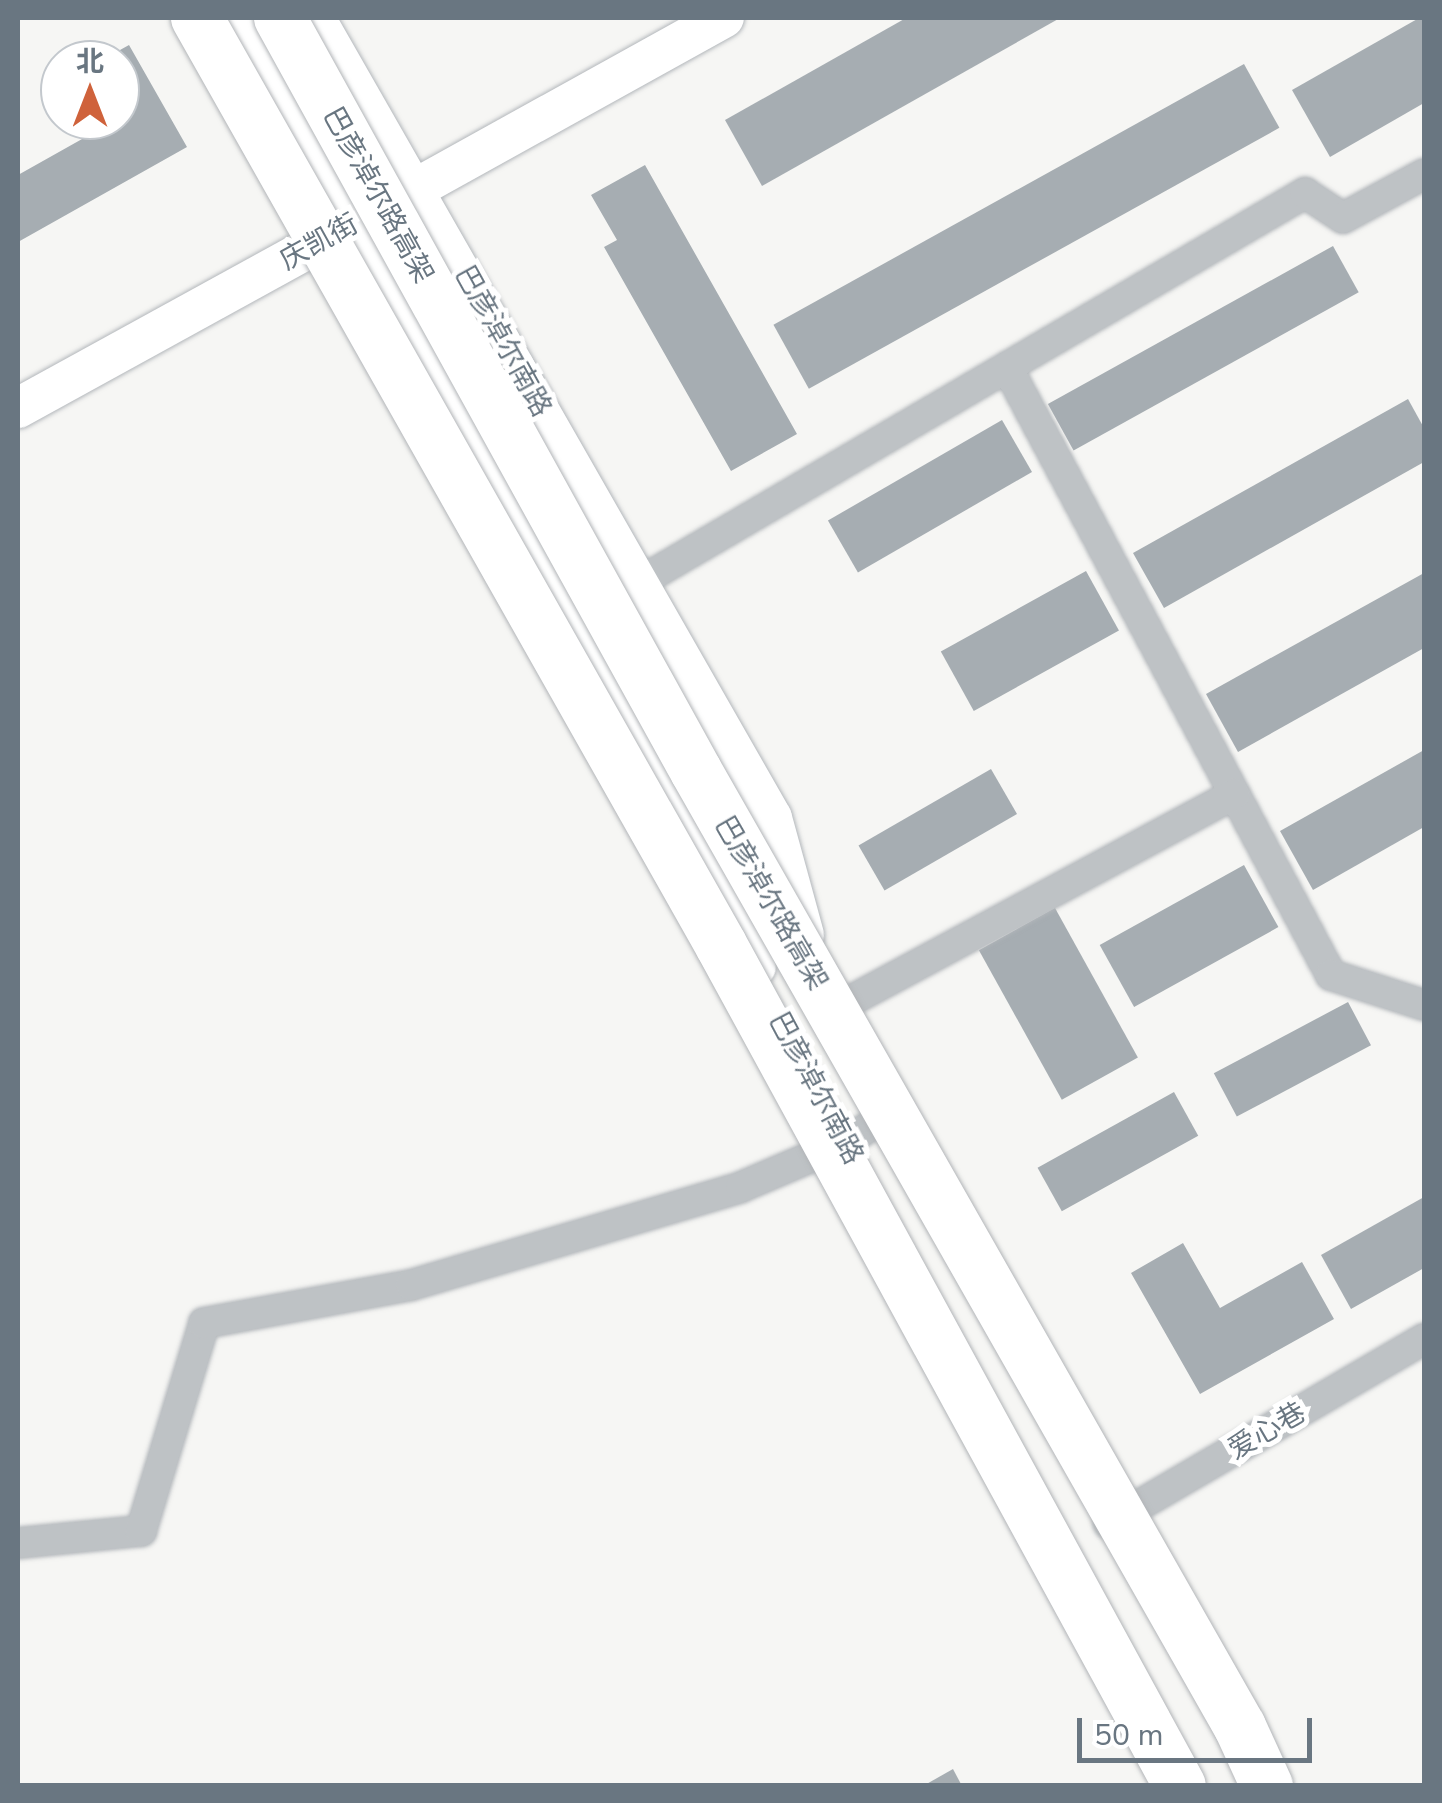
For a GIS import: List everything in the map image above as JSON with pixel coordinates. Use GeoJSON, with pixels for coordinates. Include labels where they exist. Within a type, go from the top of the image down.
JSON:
{"type":"FeatureCollection","features":[{"type":"Feature","properties":{"kind":"highway"},"geometry":{"type":"LineString","coordinates":[[197,18],[722,944],[1180,1786]]}},
{"type":"Feature","properties":{"kind":"highway","name":"巴彦淖尔路高架"},"geometry":{"type":"LineString","coordinates":[[280,18],[706,788],[1240,1727],[1266,1786]]}},
{"type":"Feature","properties":{"kind":"main road","name":"巴彦淖尔南路"},"geometry":{"type":"LineString","coordinates":[[240,18],[708,849],[784,1037],[846,1142],[1199,1786]]}},
{"type":"Feature","properties":{"kind":"main road","name":"巴彦淖尔南路"},"geometry":{"type":"LineString","coordinates":[[315,18],[418,188],[772,818],[826,1014],[888,1114],[1254,1786]]}},
{"type":"Feature","properties":{"kind":"main road","name":"庆凯街"},"geometry":{"type":"LineString","coordinates":[[18,408],[724,18]]}},
{"type":"Feature","properties":{"kind":"street"},"geometry":{"type":"LineString","coordinates":[[638,582],[1305,193],[1343,218],[1424,174]]}},
{"type":"Feature","properties":{"kind":"street"},"geometry":{"type":"LineString","coordinates":[[1007,368],[1330,975],[1424,1006]]}},
{"type":"Feature","properties":{"kind":"street"},"geometry":{"type":"LineString","coordinates":[[826,1014],[1234,794]]}},
{"type":"Feature","properties":{"kind":"street"},"geometry":{"type":"LineString","coordinates":[[18,1543],[142,1531],[204,1324],[410,1285],[741,1187],[846,1142],[888,1114]]}},
{"type":"Feature","properties":{"kind":"street","name":"爱心巷"},"geometry":{"type":"LineString","coordinates":[[1109,1523],[1424,1338]]}},
{"type":"Feature","properties":{"kind":"building"},"geometry":{"type":"Polygon","coordinates":[[[906,18],[1060,18],[762,186],[725,120],[906,18]]]}},
{"type":"Feature","properties":{"kind":"building"},"geometry":{"type":"Polygon","coordinates":[[[1424,18],[1424,103],[1330,157],[1292,90],[1424,18]]]}},
{"type":"Feature","properties":{"kind":"building"},"geometry":{"type":"Polygon","coordinates":[[[140,64],[187,147],[18,242],[18,175],[80,140],[140,140],[140,64]]]}},
{"type":"Feature","properties":{"kind":"building"},"geometry":{"type":"Polygon","coordinates":[[[1244,64],[1279,128],[809,389],[773,325],[1244,64]]]}},
{"type":"Feature","properties":{"kind":"building"},"geometry":{"type":"Polygon","coordinates":[[[645,165],[797,434],[731,471],[604,247],[617,240],[591,195],[645,165]]]}},
{"type":"Feature","properties":{"kind":"building"},"geometry":{"type":"Polygon","coordinates":[[[1333,246],[1359,292],[1074,450],[1048,404],[1333,246]]]}},
{"type":"Feature","properties":{"kind":"building"},"geometry":{"type":"Polygon","coordinates":[[[1408,399],[1424,428],[1424,462],[1164,608],[1133,553],[1408,399]]]}},
{"type":"Feature","properties":{"kind":"building"},"geometry":{"type":"Polygon","coordinates":[[[1002,420],[1032,472],[858,572],[828,520],[1002,420]]]}},
{"type":"Feature","properties":{"kind":"building"},"geometry":{"type":"Polygon","coordinates":[[[1086,571],[1119,630],[974,711],[941,651],[1086,571]]]}},
{"type":"Feature","properties":{"kind":"building"},"geometry":{"type":"Polygon","coordinates":[[[1424,573],[1424,648],[1238,752],[1206,694],[1424,573]]]}},
{"type":"Feature","properties":{"kind":"building"},"geometry":{"type":"Polygon","coordinates":[[[1424,750],[1424,827],[1313,890],[1280,831],[1424,750]]]}},
{"type":"Feature","properties":{"kind":"building"},"geometry":{"type":"Polygon","coordinates":[[[991,769],[1017,814],[884,891],[858,846],[991,769]]]}},
{"type":"Feature","properties":{"kind":"building"},"geometry":{"type":"Polygon","coordinates":[[[1244,865],[1278,927],[1134,1007],[1100,945],[1244,865]]]}},
{"type":"Feature","properties":{"kind":"building"},"geometry":{"type":"Polygon","coordinates":[[[1055,908],[1138,1058],[1062,1100],[979,950],[1055,908]]]}},
{"type":"Feature","properties":{"kind":"building"},"geometry":{"type":"Polygon","coordinates":[[[1348,1002],[1371,1045],[1237,1117],[1214,1073],[1348,1002]]]}},
{"type":"Feature","properties":{"kind":"building"},"geometry":{"type":"Polygon","coordinates":[[[1174,1092],[1198,1136],[1062,1211],[1038,1168],[1174,1092]]]}},
{"type":"Feature","properties":{"kind":"building"},"geometry":{"type":"Polygon","coordinates":[[[1424,1197],[1424,1268],[1351,1309],[1321,1255],[1424,1197]]]}},
{"type":"Feature","properties":{"kind":"building"},"geometry":{"type":"Polygon","coordinates":[[[1183,1243],[1220,1308],[1302,1262],[1334,1319],[1200,1394],[1131,1273],[1183,1243]]]}},
{"type":"Feature","properties":{"kind":"building"},"geometry":{"type":"Polygon","coordinates":[[[953,1769],[962,1786],[923,1786],[953,1769]]]}}]}
